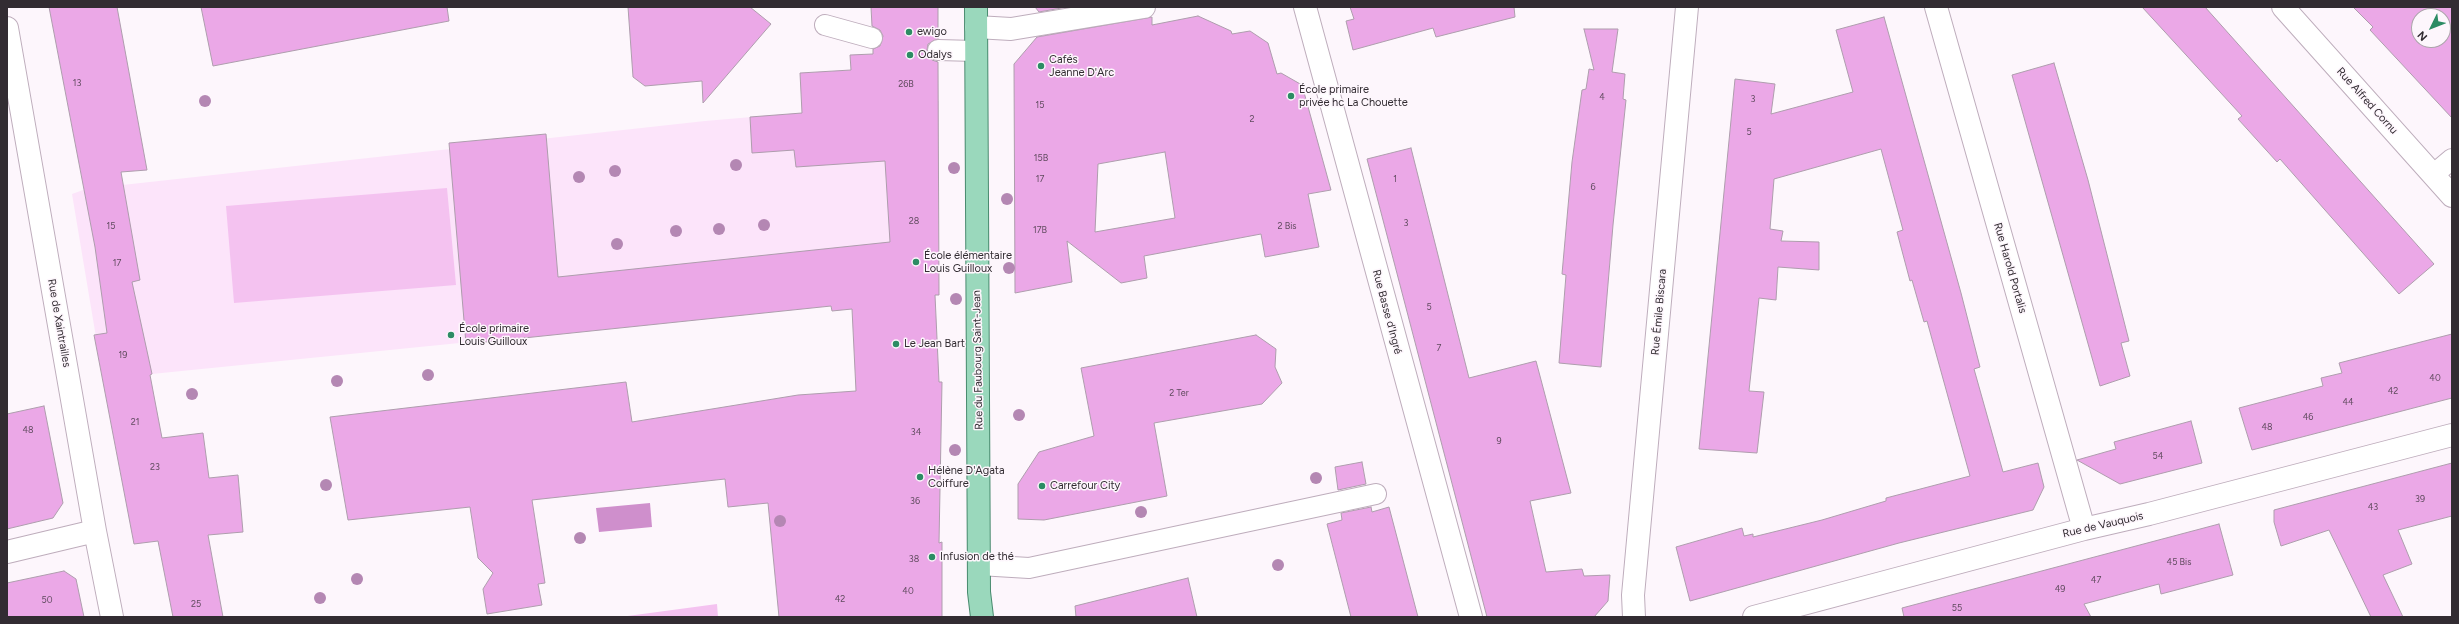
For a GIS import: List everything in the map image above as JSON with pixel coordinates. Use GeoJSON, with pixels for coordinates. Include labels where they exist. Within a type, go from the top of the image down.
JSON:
{"type":"FeatureCollection","features":[{"type":"Feature","properties":{"kind":"main road","name":"Rue du Faubourg Saint-Jean"},"geometry":{"type":"LineString","coordinates":[[976,17],[979,565],[982,617]]}},
{"type":"Feature","properties":{"kind":"street"},"geometry":{"type":"LineString","coordinates":[[976,17],[1011,29],[1144,7]]}},
{"type":"Feature","properties":{"kind":"street","name":"Rue Basse d'Ingré"},"geometry":{"type":"LineString","coordinates":[[1305,7],[1471,617]]}},
{"type":"Feature","properties":{"kind":"street","name":"Rue Émile Biscara"},"geometry":{"type":"LineString","coordinates":[[1634,617],[1633,595],[1686,7]]}},
{"type":"Feature","properties":{"kind":"street","name":"Rue Harold Portalis"},"geometry":{"type":"LineString","coordinates":[[1936,7],[2084,529]]}},
{"type":"Feature","properties":{"kind":"street","name":"Rue Alfred Cornu"},"geometry":{"type":"LineString","coordinates":[[2283,7],[2452,196]]}},
{"type":"Feature","properties":{"kind":"street","name":"Rue de Xaintrailles"},"geometry":{"type":"LineString","coordinates":[[7,28],[95,531],[112,617]]}},
{"type":"Feature","properties":{"kind":"street","name":"Rue de Vauquois"},"geometry":{"type":"LineString","coordinates":[[1754,617],[2084,529],[2452,435]]}},
{"type":"Feature","properties":{"kind":"street"},"geometry":{"type":"LineString","coordinates":[[7,552],[95,531]]}},
{"type":"Feature","properties":{"kind":"lane"},"geometry":{"type":"LineString","coordinates":[[825,25],[872,38]]}},
{"type":"Feature","properties":{"kind":"lane"},"geometry":{"type":"LineString","coordinates":[[938,50],[975,51]]}},
{"type":"Feature","properties":{"kind":"lane"},"geometry":{"type":"LineString","coordinates":[[2433,175],[2452,159]]}},
{"type":"Feature","properties":{"kind":"lane"},"geometry":{"type":"LineString","coordinates":[[979,565],[1029,568],[1376,494]]}},
{"type":"Feature","properties":{"kind":"shaded area"},"geometry":{"type":"Polygon","coordinates":[[[939,101],[935,295],[152,374],[104,385],[72,194],[86,189],[705,121],[939,101]]]}},
{"type":"Feature","properties":{"kind":"shaded area"},"geometry":{"type":"Polygon","coordinates":[[[447,188],[456,285],[234,303],[226,206],[447,188]]]}},
{"type":"Feature","properties":{"kind":"shaded area"},"geometry":{"type":"Polygon","coordinates":[[[650,503],[652,527],[599,532],[596,508],[650,503]]]}},
{"type":"Feature","properties":{"kind":"shaded area"},"geometry":{"type":"Polygon","coordinates":[[[717,604],[718,617],[620,617],[717,604]]]}},
{"type":"Feature","properties":{"kind":"building"},"geometry":{"type":"Polygon","coordinates":[[[49,7],[117,7],[147,170],[121,172],[140,280],[132,282],[152,374],[150,375],[162,438],[203,433],[209,478],[238,475],[243,532],[208,535],[223,617],[173,617],[158,541],[134,544],[94,335],[107,333],[95,247],[49,7]]]}},
{"type":"Feature","properties":{"kind":"building"},"geometry":{"type":"Polygon","coordinates":[[[201,7],[447,7],[449,21],[213,66],[201,7]]]}},
{"type":"Feature","properties":{"kind":"building"},"geometry":{"type":"Polygon","coordinates":[[[628,7],[750,7],[771,24],[703,103],[702,81],[645,86],[633,77],[628,7]]]}},
{"type":"Feature","properties":{"kind":"building"},"geometry":{"type":"Polygon","coordinates":[[[871,7],[938,7],[938,39],[928,44],[927,50],[932,60],[938,62],[939,295],[935,295],[939,382],[942,382],[939,543],[942,542],[942,617],[779,617],[768,503],[728,507],[725,479],[532,500],[545,583],[538,584],[542,605],[487,614],[483,589],[493,573],[478,558],[470,507],[348,520],[330,417],[626,382],[632,422],[798,395],[856,391],[852,309],[832,311],[831,306],[466,344],[449,143],[546,134],[558,277],[890,242],[885,161],[796,167],[794,150],[752,153],[750,117],[802,113],[800,73],[851,70],[850,55],[873,54],[873,49],[880,46],[883,36],[880,30],[872,26],[871,7]]]}},
{"type":"Feature","properties":{"kind":"building"},"geometry":{"type":"Polygon","coordinates":[[[1035,7],[1067,7],[1039,12],[1035,7]]]}},
{"type":"Feature","properties":{"kind":"building"},"geometry":{"type":"Polygon","coordinates":[[[1350,7],[1514,7],[1515,17],[1436,37],[1433,28],[1353,50],[1346,21],[1354,19],[1350,7]]]}},
{"type":"Feature","properties":{"kind":"building"},"geometry":{"type":"Polygon","coordinates":[[[2142,7],[2205,7],[2434,264],[2399,294],[2280,159],[2277,162],[2238,119],[2242,116],[2142,7]]]}},
{"type":"Feature","properties":{"kind":"building"},"geometry":{"type":"Polygon","coordinates":[[[2353,7],[2452,7],[2452,118],[2370,30],[2373,27],[2353,7]]]}},
{"type":"Feature","properties":{"kind":"building"},"geometry":{"type":"Polygon","coordinates":[[[1198,16],[1231,31],[1232,34],[1250,31],[1268,43],[1277,74],[1281,73],[1302,85],[1331,190],[1308,194],[1319,247],[1265,257],[1261,234],[1144,256],[1147,278],[1121,283],[1067,241],[1072,282],[1015,293],[1014,64],[1037,37],[1152,17],[1152,25],[1198,16]],[[1165,152],[1098,164],[1095,232],[1175,218],[1165,152]]]}},
{"type":"Feature","properties":{"kind":"building"},"geometry":{"type":"Polygon","coordinates":[[[1884,17],[1961,293],[1980,367],[1974,369],[2003,472],[2038,463],[2044,487],[2033,510],[1899,543],[1690,601],[1676,547],[1742,528],[1744,536],[1753,534],[1753,537],[1822,520],[1886,501],[1886,498],[1970,476],[1927,321],[1924,322],[1912,280],[1910,281],[1897,232],[1903,230],[1881,149],[1774,179],[1770,229],[1783,231],[1781,241],[1819,242],[1819,270],[1778,267],[1776,300],[1759,298],[1749,391],[1764,392],[1757,453],[1699,449],[1735,79],[1775,84],[1771,114],[1853,92],[1836,30],[1884,17]]]}},
{"type":"Feature","properties":{"kind":"building"},"geometry":{"type":"Polygon","coordinates":[[[1584,29],[1618,29],[1612,72],[1625,74],[1623,99],[1626,100],[1613,225],[1601,367],[1559,363],[1566,275],[1562,274],[1572,162],[1582,90],[1586,89],[1589,69],[1594,70],[1584,29]]]}},
{"type":"Feature","properties":{"kind":"building"},"geometry":{"type":"Polygon","coordinates":[[[2054,63],[2088,180],[2129,341],[2121,343],[2130,376],[2100,386],[2012,75],[2054,63]]]}},
{"type":"Feature","properties":{"kind":"building"},"geometry":{"type":"Polygon","coordinates":[[[1411,148],[1469,378],[1536,361],[1571,493],[1530,501],[1546,572],[1582,569],[1584,576],[1610,575],[1608,601],[1594,617],[1487,617],[1367,159],[1411,148]]]}},
{"type":"Feature","properties":{"kind":"building"},"geometry":{"type":"Polygon","coordinates":[[[2452,334],[2452,398],[2252,450],[2239,408],[2323,386],[2321,378],[2342,373],[2339,363],[2452,334]]]}},
{"type":"Feature","properties":{"kind":"building"},"geometry":{"type":"Polygon","coordinates":[[[1256,335],[1276,349],[1275,367],[1282,383],[1262,404],[1154,423],[1167,496],[1044,520],[1018,519],[1018,484],[1039,452],[1094,436],[1081,368],[1256,335]]]}},
{"type":"Feature","properties":{"kind":"building"},"geometry":{"type":"Polygon","coordinates":[[[44,406],[63,503],[53,518],[7,529],[7,414],[44,406]]]}},
{"type":"Feature","properties":{"kind":"building"},"geometry":{"type":"Polygon","coordinates":[[[2191,421],[2202,463],[2120,484],[2077,460],[2116,449],[2114,442],[2191,421]]]}},
{"type":"Feature","properties":{"kind":"building"},"geometry":{"type":"Polygon","coordinates":[[[1362,462],[1366,484],[1338,490],[1335,467],[1362,462]]]}},
{"type":"Feature","properties":{"kind":"building"},"geometry":{"type":"Polygon","coordinates":[[[2452,463],[2452,516],[2398,530],[2412,564],[2383,575],[2403,617],[2371,617],[2329,530],[2281,546],[2274,522],[2274,510],[2452,463]]]}},
{"type":"Feature","properties":{"kind":"building"},"geometry":{"type":"Polygon","coordinates":[[[1371,507],[1372,512],[1389,507],[1418,617],[1351,617],[1327,524],[1342,520],[1341,513],[1371,507]]]}},
{"type":"Feature","properties":{"kind":"building"},"geometry":{"type":"Polygon","coordinates":[[[2219,524],[2233,575],[2161,594],[2159,584],[2084,604],[2091,617],[1904,617],[1902,608],[2219,524]]]}},
{"type":"Feature","properties":{"kind":"building"},"geometry":{"type":"Polygon","coordinates":[[[64,571],[76,579],[84,617],[7,617],[7,583],[64,571]]]}},
{"type":"Feature","properties":{"kind":"building"},"geometry":{"type":"Polygon","coordinates":[[[1188,578],[1197,617],[1076,617],[1075,606],[1188,578]]]}},
{"type":"Feature","properties":{"kind":"place","name":"ewigo"},"geometry":{"type":"Point","coordinates":[909,32]}},
{"type":"Feature","properties":{"kind":"place","name":"Odalys"},"geometry":{"type":"Point","coordinates":[910,55]}},
{"type":"Feature","properties":{"kind":"place","name":"Cafés Jeanne D'Arc"},"geometry":{"type":"Point","coordinates":[1041,66]}},
{"type":"Feature","properties":{"kind":"place","name":"École primaire privée hc La Chouette"},"geometry":{"type":"Point","coordinates":[1291,96]}},
{"type":"Feature","properties":{"kind":"place","name":"École élémentaire Louis Guilloux"},"geometry":{"type":"Point","coordinates":[916,262]}},
{"type":"Feature","properties":{"kind":"place","name":"École primaire Louis Guilloux"},"geometry":{"type":"Point","coordinates":[451,335]}},
{"type":"Feature","properties":{"kind":"place","name":"Le Jean Bart"},"geometry":{"type":"Point","coordinates":[896,344]}},
{"type":"Feature","properties":{"kind":"place","name":"Hélène D'Agata Coiffure"},"geometry":{"type":"Point","coordinates":[920,477]}},
{"type":"Feature","properties":{"kind":"place","name":"Carrefour City"},"geometry":{"type":"Point","coordinates":[1042,486]}},
{"type":"Feature","properties":{"kind":"place","name":"Infusion de thé"},"geometry":{"type":"Point","coordinates":[932,557]}}]}
